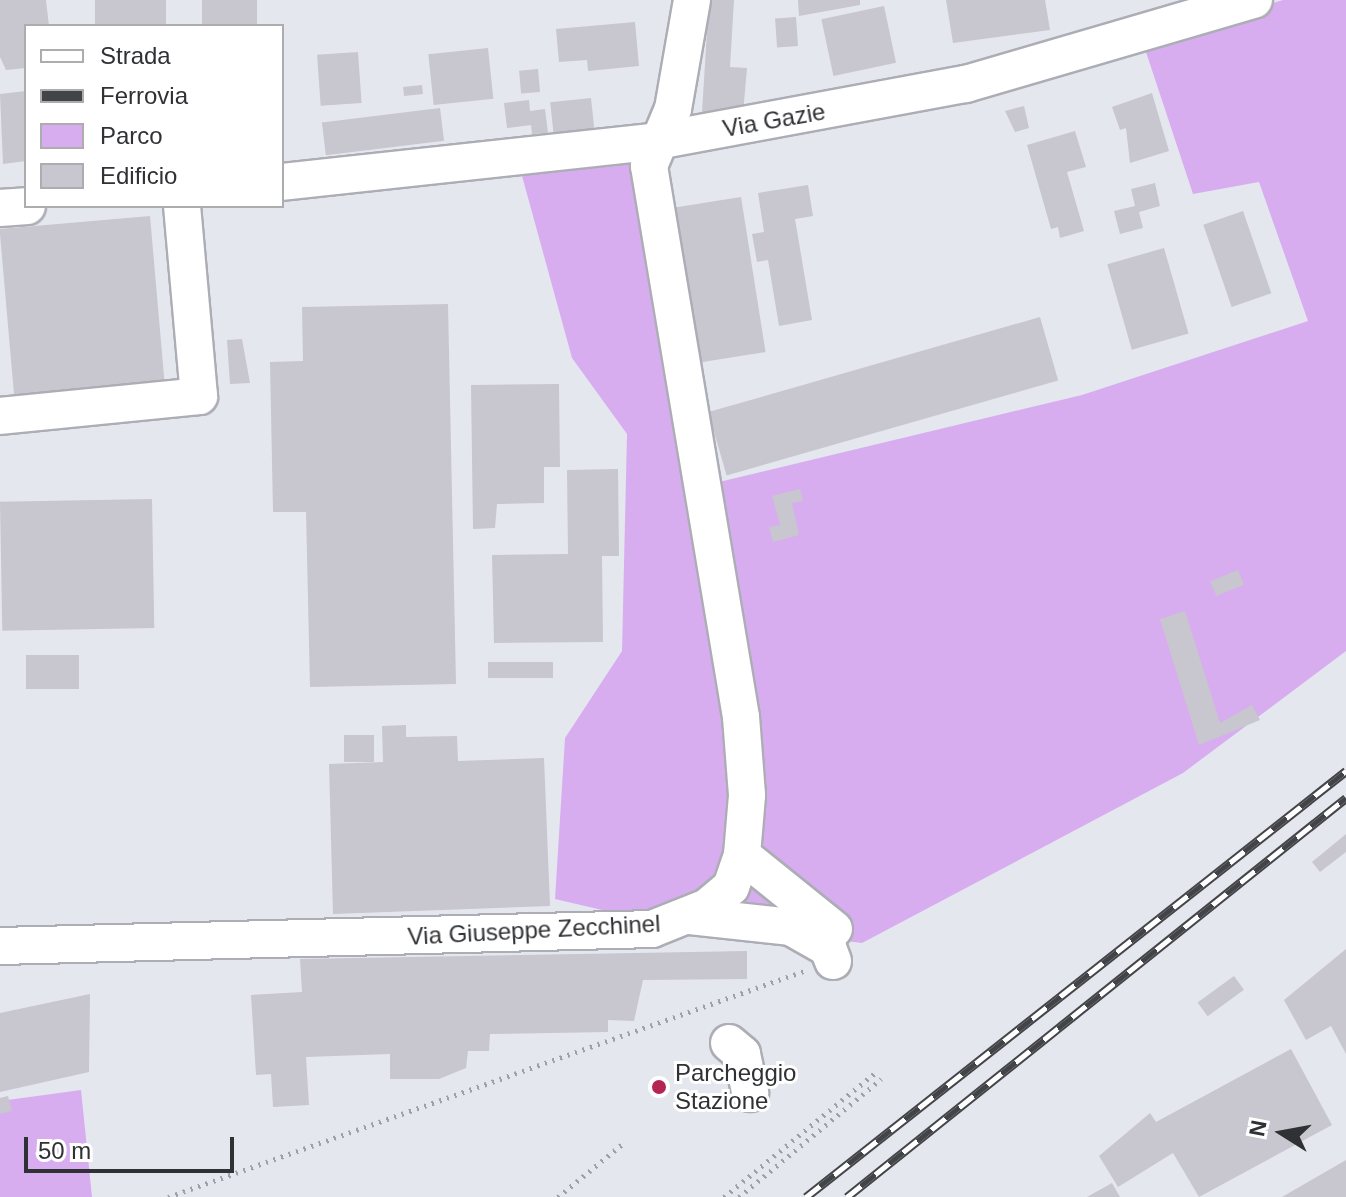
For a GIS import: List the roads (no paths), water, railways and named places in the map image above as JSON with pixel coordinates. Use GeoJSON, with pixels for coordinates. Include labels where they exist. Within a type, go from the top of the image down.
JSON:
{"type":"FeatureCollection","features":[{"type":"Feature","properties":{"kind":"street","name":"Via Giuseppe Zecchinel"},"geometry":{"type":"LineString","coordinates":[[0,946],[652,929],[690,916],[731,887],[742,855],[747,795],[741,717],[649,166],[673,109],[692,0]]}},
{"type":"Feature","properties":{"kind":"street","name":"Via Gazie"},"geometry":{"type":"LineString","coordinates":[[284,182],[657,141],[966,84],[1254,0]]}},
{"type":"Feature","properties":{"kind":"street"},"geometry":{"type":"LineString","coordinates":[[0,208],[24,206]]}},
{"type":"Feature","properties":{"kind":"street"},"geometry":{"type":"LineString","coordinates":[[0,416],[199,396],[182,208]]}},
{"type":"Feature","properties":{"kind":"street"},"geometry":{"type":"LineString","coordinates":[[690,916],[791,927],[841,958],[833,927],[742,855]]}},
{"type":"Feature","properties":{"kind":"street"},"geometry":{"type":"LineString","coordinates":[[729,1043],[742,1054],[750,1093]]}},
{"type":"Feature","properties":{"kind":"railway"},"geometry":{"type":"LineString","coordinates":[[806,1197],[1346,771]]}},
{"type":"Feature","properties":{"kind":"railway"},"geometry":{"type":"LineString","coordinates":[[847,1197],[1346,798]]}},
{"type":"Feature","properties":{"kind":"place","name":"Parcheggio Stazione"},"geometry":{"type":"Point","coordinates":[659,1087]}}]}
